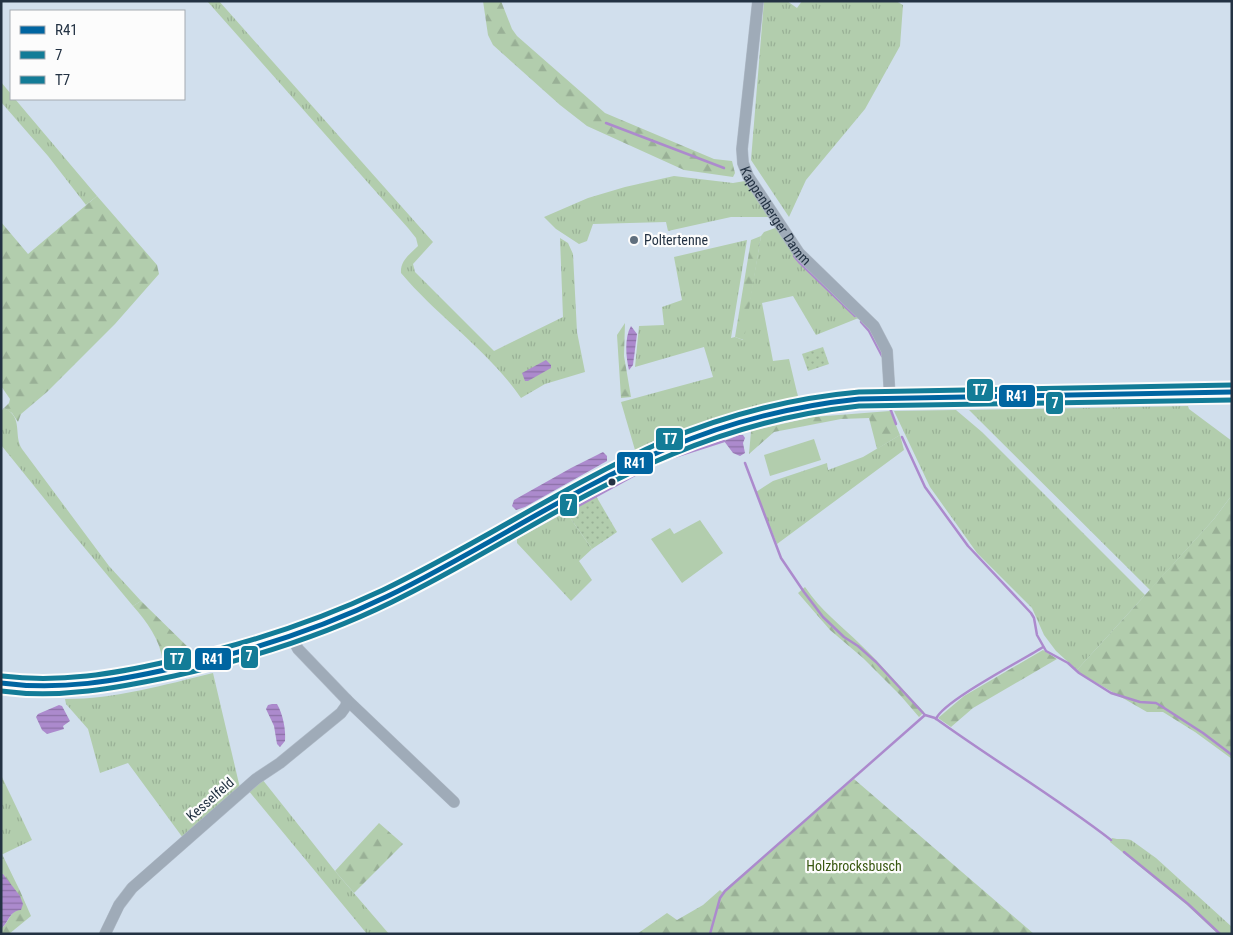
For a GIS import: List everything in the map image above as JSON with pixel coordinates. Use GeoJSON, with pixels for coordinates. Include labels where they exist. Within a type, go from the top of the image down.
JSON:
{"type":"FeatureCollection","features":[{"type":"Feature","properties":{"kind":"main road"},"geometry":{"type":"LineString","coordinates":[[1,684],[59,687],[99,683],[188,665],[291,636],[352,612],[393,593],[644,458],[748,420],[804,406],[832,401],[890,398],[1232,392]]}},
{"type":"Feature","properties":{"kind":"street","name":"Kappenberger Damm"},"geometry":{"type":"LineString","coordinates":[[758,1],[742,149],[743,163],[748,176],[799,253],[874,326],[886,351],[890,398]]}},
{"type":"Feature","properties":{"kind":"street"},"geometry":{"type":"LineString","coordinates":[[291,636],[298,649],[347,700],[454,802]]}},
{"type":"Feature","properties":{"kind":"street","name":"Kesselfeld"},"geometry":{"type":"LineString","coordinates":[[105,934],[119,905],[132,888],[256,779],[280,763],[341,713],[346,706],[347,700]]}},
{"type":"Feature","properties":{"kind":"green space"},"geometry":{"type":"Polygon","coordinates":[[[207,1],[219,1],[433,242],[413,264],[415,272],[494,351],[563,317],[560,238],[568,243],[573,254],[577,332],[585,372],[545,384],[521,398],[494,364],[415,289],[401,273],[404,261],[418,246],[416,238],[207,1]]]}},
{"type":"Feature","properties":{"kind":"green space"},"geometry":{"type":"Polygon","coordinates":[[[483,1],[501,1],[512,29],[517,36],[605,113],[714,159],[732,161],[735,173],[733,177],[684,170],[587,126],[560,105],[493,45],[488,35],[483,1]]]}},
{"type":"Feature","properties":{"kind":"green space"},"geometry":{"type":"Polygon","coordinates":[[[764,1],[787,1],[797,8],[802,1],[896,1],[903,5],[900,46],[865,109],[806,180],[789,217],[751,160],[764,1]]]}},
{"type":"Feature","properties":{"kind":"green space"},"geometry":{"type":"Polygon","coordinates":[[[1,82],[10,93],[10,100],[16,100],[97,196],[86,205],[48,156],[1,102],[1,82]]]}},
{"type":"Feature","properties":{"kind":"green space"},"geometry":{"type":"Polygon","coordinates":[[[674,176],[733,183],[745,181],[769,217],[731,217],[668,231],[666,222],[593,224],[587,241],[579,244],[556,229],[544,217],[588,198],[674,176]]]}},
{"type":"Feature","properties":{"kind":"green space"},"geometry":{"type":"Polygon","coordinates":[[[97,196],[157,265],[159,274],[115,324],[47,392],[21,414],[18,422],[12,413],[4,408],[10,399],[1,386],[1,222],[28,254],[97,196]]]}},
{"type":"Feature","properties":{"kind":"green space"},"geometry":{"type":"Polygon","coordinates":[[[778,227],[861,317],[816,335],[793,296],[762,303],[773,361],[789,359],[799,401],[771,404],[635,450],[621,402],[713,377],[704,347],[635,367],[639,326],[664,325],[662,307],[682,300],[674,257],[747,240],[731,338],[735,337],[743,340],[761,236],[764,232],[778,227]]]}},
{"type":"Feature","properties":{"kind":"green space"},"geometry":{"type":"Polygon","coordinates":[[[761,236],[744,340],[735,337],[751,240],[761,236]]]}},
{"type":"Feature","properties":{"kind":"green space"},"geometry":{"type":"Polygon","coordinates":[[[625,323],[624,356],[631,397],[621,398],[617,335],[625,323]]]}},
{"type":"Feature","properties":{"kind":"green space"},"geometry":{"type":"Polygon","coordinates":[[[823,347],[829,364],[808,371],[802,354],[823,347]]]}},
{"type":"Feature","properties":{"kind":"green space"},"geometry":{"type":"Polygon","coordinates":[[[1188,406],[1189,409],[1232,441],[1232,495],[1214,519],[1150,590],[969,410],[1188,406]]]}},
{"type":"Feature","properties":{"kind":"green space"},"geometry":{"type":"Polygon","coordinates":[[[4,408],[14,416],[19,444],[22,449],[109,566],[141,601],[133,606],[1,445],[1,411],[4,408]]]}},
{"type":"Feature","properties":{"kind":"green space"},"geometry":{"type":"Polygon","coordinates":[[[956,410],[982,432],[1145,595],[1077,670],[1056,651],[1044,635],[1032,608],[977,553],[930,487],[894,411],[956,410]]]}},
{"type":"Feature","properties":{"kind":"green space"},"geometry":{"type":"Polygon","coordinates":[[[890,411],[900,435],[877,449],[869,418],[841,419],[774,432],[749,454],[751,431],[813,417],[890,411]]]}},
{"type":"Feature","properties":{"kind":"green space"},"geometry":{"type":"Polygon","coordinates":[[[900,435],[904,450],[777,544],[756,492],[773,481],[827,463],[828,470],[863,457],[900,435]]]}},
{"type":"Feature","properties":{"kind":"green space"},"geometry":{"type":"Polygon","coordinates":[[[814,439],[821,460],[770,476],[764,455],[814,439]]]}},
{"type":"Feature","properties":{"kind":"green space"},"geometry":{"type":"Polygon","coordinates":[[[1232,495],[1232,759],[1163,712],[1147,712],[1076,671],[1214,519],[1232,495]]]}},
{"type":"Feature","properties":{"kind":"green space"},"geometry":{"type":"Polygon","coordinates":[[[596,496],[617,532],[592,549],[566,512],[596,496]]]}},
{"type":"Feature","properties":{"kind":"green space"},"geometry":{"type":"Polygon","coordinates":[[[566,512],[592,549],[579,561],[592,580],[571,601],[517,543],[517,539],[566,512]]]}},
{"type":"Feature","properties":{"kind":"green space"},"geometry":{"type":"Polygon","coordinates":[[[700,520],[723,553],[682,583],[651,539],[670,528],[674,534],[700,520]]]}},
{"type":"Feature","properties":{"kind":"green space"},"geometry":{"type":"Polygon","coordinates":[[[805,587],[824,611],[869,653],[924,712],[919,717],[863,658],[830,630],[798,593],[805,587]]]}},
{"type":"Feature","properties":{"kind":"green space"},"geometry":{"type":"Polygon","coordinates":[[[141,601],[195,654],[163,662],[159,646],[152,631],[133,606],[141,601]]]}},
{"type":"Feature","properties":{"kind":"green space"},"geometry":{"type":"Polygon","coordinates":[[[1043,650],[1057,659],[973,708],[951,727],[938,718],[964,696],[1043,650]]]}},
{"type":"Feature","properties":{"kind":"green space"},"geometry":{"type":"Polygon","coordinates":[[[213,673],[240,788],[183,838],[128,763],[100,773],[88,729],[66,704],[65,699],[121,694],[213,673]]]}},
{"type":"Feature","properties":{"kind":"green space"},"geometry":{"type":"Polygon","coordinates":[[[1,775],[32,840],[1,855],[1,775]]]}},
{"type":"Feature","properties":{"kind":"green space"},"geometry":{"type":"Polygon","coordinates":[[[262,779],[335,871],[389,934],[367,934],[248,790],[262,779]]]}},
{"type":"Feature","properties":{"kind":"green space","name":"Holzbrocksbusch"},"geometry":{"type":"Polygon","coordinates":[[[854,779],[1034,934],[637,934],[667,913],[677,920],[703,905],[720,890],[722,892],[854,779]]]}},
{"type":"Feature","properties":{"kind":"green space"},"geometry":{"type":"Polygon","coordinates":[[[379,823],[403,844],[354,893],[335,871],[379,823]]]}},
{"type":"Feature","properties":{"kind":"green space"},"geometry":{"type":"Polygon","coordinates":[[[1112,838],[1131,840],[1156,858],[1232,927],[1232,934],[1218,934],[1187,905],[1110,842],[1112,838]]]}},
{"type":"Feature","properties":{"kind":"green space"},"geometry":{"type":"Polygon","coordinates":[[[2,854],[31,916],[9,934],[1,934],[1,929],[16,910],[3,874],[1,874],[2,854]]]}},
{"type":"Feature","properties":{"kind":"shaded area"},"geometry":{"type":"Polygon","coordinates":[[[631,326],[637,334],[633,365],[629,370],[626,342],[631,326]]]}},
{"type":"Feature","properties":{"kind":"shaded area"},"geometry":{"type":"Polygon","coordinates":[[[546,360],[551,365],[551,368],[525,381],[522,373],[546,360]]]}},
{"type":"Feature","properties":{"kind":"shaded area"},"geometry":{"type":"Polygon","coordinates":[[[743,435],[745,438],[743,443],[745,453],[740,456],[733,453],[724,441],[743,435]]]}},
{"type":"Feature","properties":{"kind":"shaded area"},"geometry":{"type":"Polygon","coordinates":[[[603,452],[607,456],[607,461],[525,507],[516,510],[512,506],[514,500],[603,452]]]}},
{"type":"Feature","properties":{"kind":"shaded area"},"geometry":{"type":"Polygon","coordinates":[[[277,704],[284,722],[285,741],[280,747],[277,744],[274,726],[266,709],[268,705],[277,704]]]}},
{"type":"Feature","properties":{"kind":"shaded area"},"geometry":{"type":"Polygon","coordinates":[[[59,705],[62,706],[70,721],[63,726],[64,729],[47,734],[42,730],[36,717],[38,714],[59,705]]]}},
{"type":"Feature","properties":{"kind":"shaded area"},"geometry":{"type":"Polygon","coordinates":[[[1,874],[3,874],[20,896],[23,904],[21,910],[14,912],[1,929],[1,874]]]}},
{"type":"Feature","properties":{"kind":"waterway"},"geometry":{"type":"LineString","coordinates":[[606,123],[724,168]]}},
{"type":"Feature","properties":{"kind":"waterway"},"geometry":{"type":"LineString","coordinates":[[794,256],[855,316]]}},
{"type":"Feature","properties":{"kind":"waterway"},"geometry":{"type":"LineString","coordinates":[[861,322],[869,331],[882,356]]}},
{"type":"Feature","properties":{"kind":"waterway"},"geometry":{"type":"LineString","coordinates":[[890,408],[896,424]]}},
{"type":"Feature","properties":{"kind":"waterway"},"geometry":{"type":"LineString","coordinates":[[902,437],[925,487],[968,546],[1031,613],[1034,618],[1037,635],[1046,651],[1068,663],[1079,673],[1111,693],[1140,702],[1156,703],[1203,733],[1232,755]]}},
{"type":"Feature","properties":{"kind":"waterway"},"geometry":{"type":"LineString","coordinates":[[569,511],[668,459],[724,441]]}},
{"type":"Feature","properties":{"kind":"waterway"},"geometry":{"type":"LineString","coordinates":[[745,463],[781,558],[823,617],[844,637],[858,646],[876,662],[925,715],[935,718],[1068,808],[1111,840]]}},
{"type":"Feature","properties":{"kind":"waterway"},"geometry":{"type":"LineString","coordinates":[[936,719],[953,702],[1043,647]]}},
{"type":"Feature","properties":{"kind":"waterway"},"geometry":{"type":"LineString","coordinates":[[710,934],[720,898],[725,891],[925,715]]}},
{"type":"Feature","properties":{"kind":"waterway"},"geometry":{"type":"LineString","coordinates":[[1124,852],[1188,904],[1220,934]]}},
{"type":"Feature","properties":{"kind":"transit line","name":"T7"},"geometry":{"type":"LineString","coordinates":[[2,676],[66,678],[128,670],[225,648],[279,632],[383,590],[593,476],[664,441],[711,423],[784,403],[859,392],[1232,385]]}},
{"type":"Feature","properties":{"kind":"transit line","name":"R41"},"geometry":{"type":"LineString","coordinates":[[1,683],[45,686],[109,681],[229,655],[310,629],[388,596],[632,464],[714,430],[762,416],[810,406],[859,399],[1232,392]]}},
{"type":"Feature","properties":{"kind":"transit line","name":"7"},"geometry":{"type":"LineString","coordinates":[[1,691],[45,694],[110,688],[202,669],[258,654],[312,636],[392,602],[566,506],[637,470],[696,445],[764,423],[811,413],[859,406],[1232,400]]}},
{"type":"Feature","properties":{"kind":"place","name":"Poltertenne"},"geometry":{"type":"Point","coordinates":[634,240]}}]}
